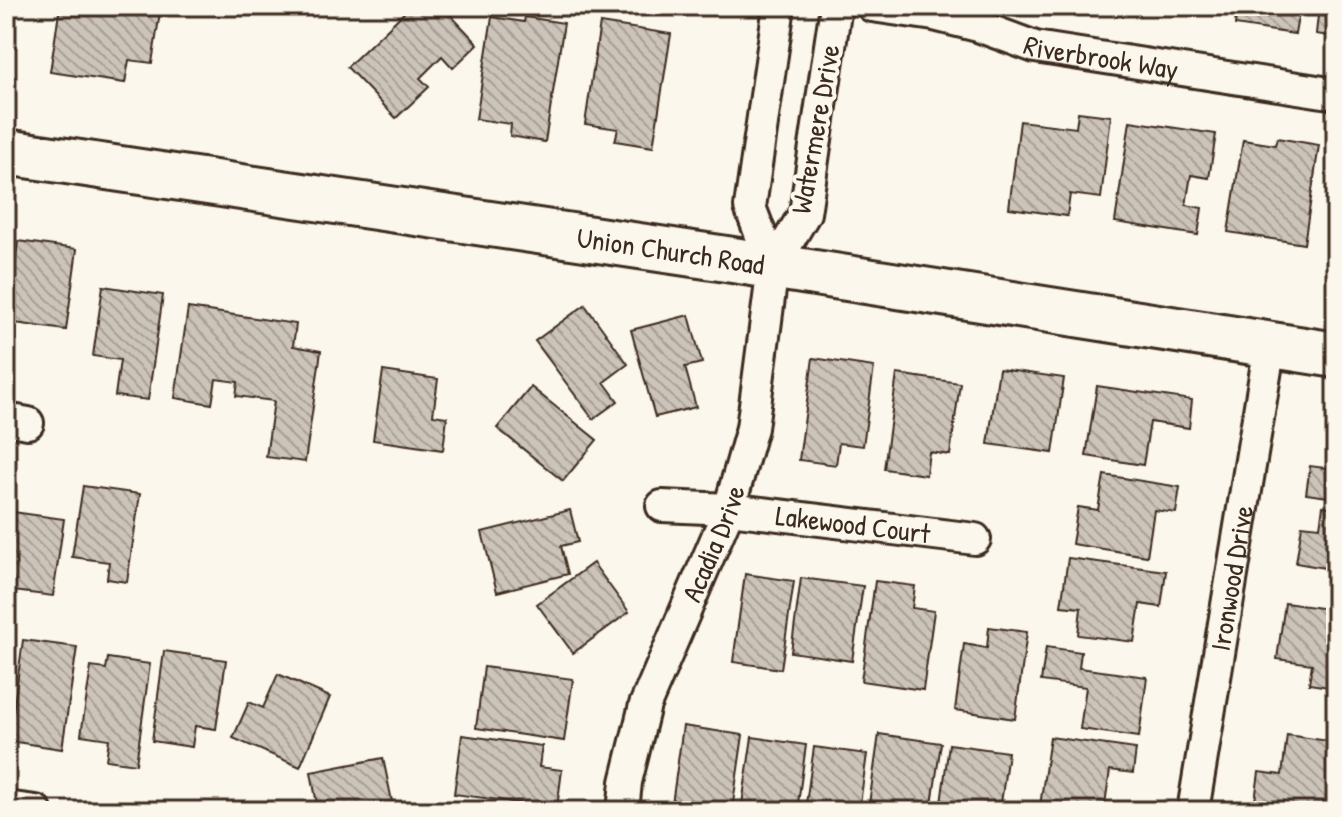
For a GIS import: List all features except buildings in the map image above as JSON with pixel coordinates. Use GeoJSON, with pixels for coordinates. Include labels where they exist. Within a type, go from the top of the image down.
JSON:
{"type":"FeatureCollection","features":[{"type":"Feature","properties":{"kind":"street","name":"Watermere Drive"},"geometry":{"type":"LineString","coordinates":[[773,267],[750,207],[779,6]]}},
{"type":"Feature","properties":{"kind":"street","name":"Watermere Drive"},"geometry":{"type":"LineString","coordinates":[[773,267],[805,213],[836,6]]}},
{"type":"Feature","properties":{"kind":"street","name":"Riverbrook Way"},"geometry":{"type":"LineString","coordinates":[[872,6],[934,15],[978,26],[1035,47],[1336,94]]}},
{"type":"Feature","properties":{"kind":"street","name":"Union Church Road"},"geometry":{"type":"LineString","coordinates":[[6,152],[1336,355]]}},
{"type":"Feature","properties":{"kind":"street","name":"Acadia Drive"},"geometry":{"type":"LineString","coordinates":[[623,811],[626,782],[645,705],[729,509],[752,428],[773,267]]}},
{"type":"Feature","properties":{"kind":"street","name":"Ironwood Drive"},"geometry":{"type":"LineString","coordinates":[[1193,811],[1270,345]]}},
{"type":"Feature","properties":{"kind":"street","name":"Lakewood Court"},"geometry":{"type":"LineString","coordinates":[[662,506],[729,509],[975,539]]}},
{"type":"Feature","properties":{"kind":"street"},"geometry":{"type":"LineString","coordinates":[[6,807],[36,811]]}}]}
